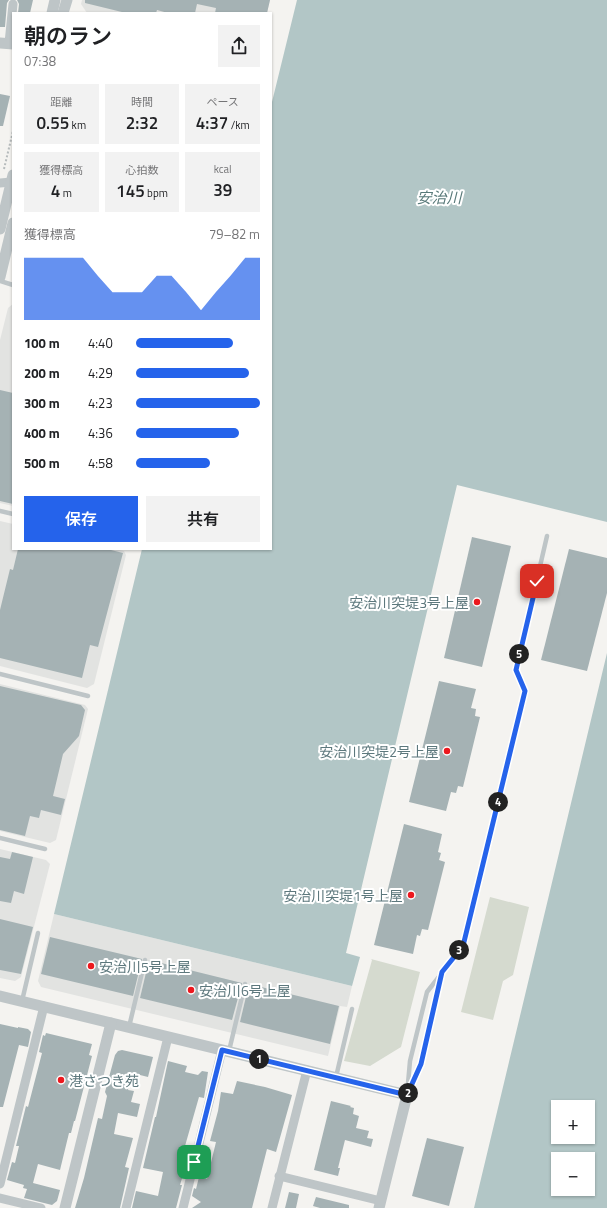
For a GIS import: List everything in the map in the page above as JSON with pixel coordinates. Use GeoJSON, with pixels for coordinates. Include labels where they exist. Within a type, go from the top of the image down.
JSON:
{"type":"FeatureCollection","features":[{"type":"Feature","properties":{"kind":"street"},"geometry":{"type":"LineString","coordinates":[[52,12],[55,0]]}},
{"type":"Feature","properties":{"kind":"street"},"geometry":{"type":"LineString","coordinates":[[63,12],[66,0]]}},
{"type":"Feature","properties":{"kind":"street"},"geometry":{"type":"LineString","coordinates":[[7,43],[13,4]]}},
{"type":"Feature","properties":{"kind":"street"},"geometry":{"type":"LineString","coordinates":[[0,183],[9,177]]}},
{"type":"Feature","properties":{"kind":"street"},"geometry":{"type":"LineString","coordinates":[[0,228],[9,177]]}},
{"type":"Feature","properties":{"kind":"street"},"geometry":{"type":"LineString","coordinates":[[0,277],[12,227]]}},
{"type":"Feature","properties":{"kind":"street"},"geometry":{"type":"LineString","coordinates":[[0,996],[407,1095],[380,1204],[279,1176]]}},
{"type":"Feature","properties":{"kind":"street"},"geometry":{"type":"LineString","coordinates":[[0,1184],[3,1156],[44,1006]]}},
{"type":"Feature","properties":{"kind":"street"},"geometry":{"type":"LineString","coordinates":[[65,1208],[111,1023]]}},
{"type":"Feature","properties":{"kind":"street"},"geometry":{"type":"LineString","coordinates":[[126,1208],[168,1037]]}},
{"type":"Feature","properties":{"kind":"street"},"geometry":{"type":"LineString","coordinates":[[183,1208],[225,1051]]}},
{"type":"Feature","properties":{"kind":"street"},"geometry":{"type":"LineString","coordinates":[[272,1208],[307,1070]]}},
{"type":"Feature","properties":{"kind":"street"},"geometry":{"type":"LineString","coordinates":[[0,1198],[40,1208]]}},
{"type":"Feature","properties":{"kind":"lane"},"geometry":{"type":"LineString","coordinates":[[0,282],[12,285]]}},
{"type":"Feature","properties":{"kind":"lane"},"geometry":{"type":"LineString","coordinates":[[0,511],[12,514]]}},
{"type":"Feature","properties":{"kind":"lane"},"geometry":{"type":"LineString","coordinates":[[407,1095],[410,1061],[426,992],[463,946],[525,691],[516,670],[547,536]]}},
{"type":"Feature","properties":{"kind":"lane"},"geometry":{"type":"LineString","coordinates":[[0,674],[88,696]]}},
{"type":"Feature","properties":{"kind":"lane"},"geometry":{"type":"LineString","coordinates":[[0,838],[45,849]]}},
{"type":"Feature","properties":{"kind":"lane"},"geometry":{"type":"LineString","coordinates":[[22,1001],[38,934]]}},
{"type":"Feature","properties":{"kind":"lane"},"geometry":{"type":"LineString","coordinates":[[129,1027],[145,960]]}},
{"type":"Feature","properties":{"kind":"lane"},"geometry":{"type":"LineString","coordinates":[[407,1095],[421,1064],[442,972]]}},
{"type":"Feature","properties":{"kind":"lane"},"geometry":{"type":"LineString","coordinates":[[225,1051],[245,984]]}},
{"type":"Feature","properties":{"kind":"lane"},"geometry":{"type":"LineString","coordinates":[[336,1077],[352,1009]]}},
{"type":"Feature","properties":{"kind":"path"},"geometry":{"type":"LineString","coordinates":[[9,177],[12,142]]}},
{"type":"Feature","properties":{"kind":"shaded area"},"geometry":{"type":"Polygon","coordinates":[[[82,0],[270,0],[267,12],[86,12],[81,4],[82,0]]]}},
{"type":"Feature","properties":{"kind":"shaded area"},"geometry":{"type":"Polygon","coordinates":[[[12,305],[12,506],[0,503],[0,340],[8,308],[12,305]]]}},
{"type":"Feature","properties":{"kind":"shaded area"},"geometry":{"type":"Polygon","coordinates":[[[0,521],[12,524],[12,550],[124,551],[126,555],[94,684],[87,688],[0,666],[0,521]]]}},
{"type":"Feature","properties":{"kind":"shaded area"},"geometry":{"type":"Polygon","coordinates":[[[0,684],[85,705],[88,709],[56,840],[50,843],[0,831],[0,684]]]}},
{"type":"Feature","properties":{"kind":"shaded area"},"geometry":{"type":"Polygon","coordinates":[[[0,849],[46,860],[50,864],[21,977],[15,981],[0,978],[0,849]]]}},
{"type":"Feature","properties":{"kind":"shaded area"},"geometry":{"type":"Polygon","coordinates":[[[490,897],[529,907],[513,975],[503,981],[493,1020],[461,1012],[490,897]]]}},
{"type":"Feature","properties":{"kind":"shaded area"},"geometry":{"type":"Polygon","coordinates":[[[54,914],[352,986],[347,1007],[340,1006],[328,1056],[41,987],[38,981],[54,914]]]}},
{"type":"Feature","properties":{"kind":"shaded area"},"geometry":{"type":"Polygon","coordinates":[[[371,959],[420,972],[401,1047],[370,1066],[344,1061],[372,960],[371,959]]]}},
{"type":"Feature","properties":{"kind":"water","name":"安治川"},"geometry":{"type":"Polygon","coordinates":[[[297,0],[607,0],[607,522],[457,485],[346,953],[360,957],[352,986],[54,914],[142,550],[272,550],[272,102],[297,0]]]}},
{"type":"Feature","properties":{"kind":"water"},"geometry":{"type":"Polygon","coordinates":[[[607,653],[607,1208],[474,1208],[607,653]]]}},
{"type":"Feature","properties":{"kind":"building"},"geometry":{"type":"Polygon","coordinates":[[[0,0],[9,0],[7,3],[5,27],[0,27],[0,0]]]}},
{"type":"Feature","properties":{"kind":"building"},"geometry":{"type":"Polygon","coordinates":[[[17,0],[33,0],[30,12],[18,12],[19,4],[17,0]]]}},
{"type":"Feature","properties":{"kind":"building"},"geometry":{"type":"Polygon","coordinates":[[[85,0],[270,0],[267,12],[215,12],[216,8],[197,4],[195,12],[164,12],[157,10],[156,12],[122,12],[85,3],[85,0]]]}},
{"type":"Feature","properties":{"kind":"building"},"geometry":{"type":"Polygon","coordinates":[[[0,94],[10,96],[3,126],[0,126],[0,94]]]}},
{"type":"Feature","properties":{"kind":"building"},"geometry":{"type":"Polygon","coordinates":[[[0,390],[12,393],[12,504],[0,501],[0,390]]]}},
{"type":"Feature","properties":{"kind":"building","name":"安治川突堤3号上屋"},"geometry":{"type":"Polygon","coordinates":[[[472,537],[511,546],[482,667],[444,658],[472,537]]]}},
{"type":"Feature","properties":{"kind":"building"},"geometry":{"type":"Polygon","coordinates":[[[569,549],[607,558],[607,593],[587,671],[541,660],[569,549]]]}},
{"type":"Feature","properties":{"kind":"building"},"geometry":{"type":"Polygon","coordinates":[[[18,550],[111,550],[123,553],[98,647],[90,645],[82,678],[0,658],[0,610],[10,569],[13,570],[18,550]]]}},
{"type":"Feature","properties":{"kind":"building","name":"安治川突堤2号上屋"},"geometry":{"type":"Polygon","coordinates":[[[439,681],[476,689],[471,708],[476,709],[475,716],[480,717],[463,787],[458,786],[456,793],[451,792],[446,811],[409,802],[439,681]]]}},
{"type":"Feature","properties":{"kind":"building"},"geometry":{"type":"Polygon","coordinates":[[[0,686],[81,705],[85,710],[79,736],[63,754],[53,796],[65,799],[61,815],[41,810],[39,818],[30,816],[25,836],[0,830],[0,686]]]}},
{"type":"Feature","properties":{"kind":"building","name":"安治川突堤1号上屋"},"geometry":{"type":"Polygon","coordinates":[[[404,824],[442,834],[438,852],[441,853],[439,860],[445,862],[428,930],[422,929],[420,936],[417,935],[413,954],[374,945],[404,824]]]}},
{"type":"Feature","properties":{"kind":"building"},"geometry":{"type":"Polygon","coordinates":[[[12,852],[33,857],[24,894],[14,891],[11,903],[0,901],[0,857],[10,859],[12,852]]]}},
{"type":"Feature","properties":{"kind":"building"},"geometry":{"type":"Polygon","coordinates":[[[0,919],[33,927],[21,974],[0,970],[0,919]]]}},
{"type":"Feature","properties":{"kind":"building","name":"安治川5号上屋"},"geometry":{"type":"Polygon","coordinates":[[[50,937],[142,959],[133,996],[41,974],[50,937]]]}},
{"type":"Feature","properties":{"kind":"building","name":"安治川6号上屋"},"geometry":{"type":"Polygon","coordinates":[[[149,960],[242,983],[232,1020],[140,998],[149,960]]]}},
{"type":"Feature","properties":{"kind":"building"},"geometry":{"type":"Polygon","coordinates":[[[249,984],[339,1006],[330,1044],[240,1022],[249,984]]]}},
{"type":"Feature","properties":{"kind":"building"},"geometry":{"type":"Polygon","coordinates":[[[0,1024],[28,1029],[31,1032],[28,1047],[19,1045],[3,1107],[0,1107],[0,1024]]]}},
{"type":"Feature","properties":{"kind":"building"},"geometry":{"type":"Polygon","coordinates":[[[46,1033],[92,1044],[89,1055],[92,1056],[75,1121],[71,1133],[69,1133],[60,1170],[38,1164],[33,1183],[60,1190],[57,1201],[52,1205],[24,1198],[27,1189],[23,1188],[24,1185],[7,1180],[12,1162],[15,1163],[19,1146],[16,1146],[42,1053],[39,1052],[43,1035],[45,1036],[46,1033]]]}},
{"type":"Feature","properties":{"kind":"building"},"geometry":{"type":"Polygon","coordinates":[[[122,1050],[153,1057],[148,1077],[132,1073],[128,1090],[134,1091],[131,1102],[140,1104],[137,1117],[118,1113],[114,1134],[133,1138],[125,1167],[129,1168],[120,1208],[75,1208],[84,1178],[98,1118],[102,1119],[107,1096],[105,1092],[115,1055],[118,1051],[122,1050]]]}},
{"type":"Feature","properties":{"kind":"building"},"geometry":{"type":"Polygon","coordinates":[[[168,1061],[187,1066],[185,1072],[198,1075],[202,1071],[208,1072],[204,1098],[199,1097],[181,1160],[183,1160],[180,1174],[183,1175],[180,1185],[182,1185],[176,1208],[132,1208],[136,1191],[158,1196],[163,1172],[143,1168],[168,1061]]]}},
{"type":"Feature","properties":{"kind":"building"},"geometry":{"type":"Polygon","coordinates":[[[237,1081],[292,1095],[276,1152],[267,1149],[252,1208],[192,1208],[201,1202],[192,1196],[194,1188],[196,1189],[199,1177],[207,1179],[216,1142],[210,1141],[218,1111],[221,1092],[233,1094],[237,1081]]]}},
{"type":"Feature","properties":{"kind":"building"},"geometry":{"type":"Polygon","coordinates":[[[331,1101],[354,1108],[353,1114],[359,1116],[356,1128],[369,1131],[367,1138],[373,1139],[371,1147],[345,1140],[338,1168],[340,1168],[338,1176],[314,1170],[331,1101]]]}},
{"type":"Feature","properties":{"kind":"building"},"geometry":{"type":"Polygon","coordinates":[[[427,1138],[464,1147],[449,1206],[412,1196],[427,1138]]]}},
{"type":"Feature","properties":{"kind":"building"},"geometry":{"type":"Polygon","coordinates":[[[289,1192],[299,1194],[296,1208],[285,1208],[289,1192]]]}},
{"type":"Feature","properties":{"kind":"building"},"geometry":{"type":"Polygon","coordinates":[[[316,1197],[349,1205],[349,1208],[320,1208],[313,1206],[316,1197]]]}},
{"type":"Feature","properties":{"kind":"place","name":"安治川突堤3号上屋"},"geometry":{"type":"Point","coordinates":[477,602]}},
{"type":"Feature","properties":{"kind":"place","name":"安治川突堤2号上屋"},"geometry":{"type":"Point","coordinates":[447,751]}},
{"type":"Feature","properties":{"kind":"place","name":"安治川突堤1号上屋"},"geometry":{"type":"Point","coordinates":[411,895]}},
{"type":"Feature","properties":{"kind":"place","name":"安治川5号上屋"},"geometry":{"type":"Point","coordinates":[91,966]}},
{"type":"Feature","properties":{"kind":"place","name":"安治川6号上屋"},"geometry":{"type":"Point","coordinates":[191,990]}},
{"type":"Feature","properties":{"kind":"place","name":"港さつき苑"},"geometry":{"type":"Point","coordinates":[61,1080]}},
{"type":"Feature","properties":{"kind":"route"},"geometry":{"type":"LineString","coordinates":[[194,1162],[222,1050],[407,1095],[421,1064],[438,995],[442,972],[463,946],[525,691],[516,670],[537,581]]}}]}
